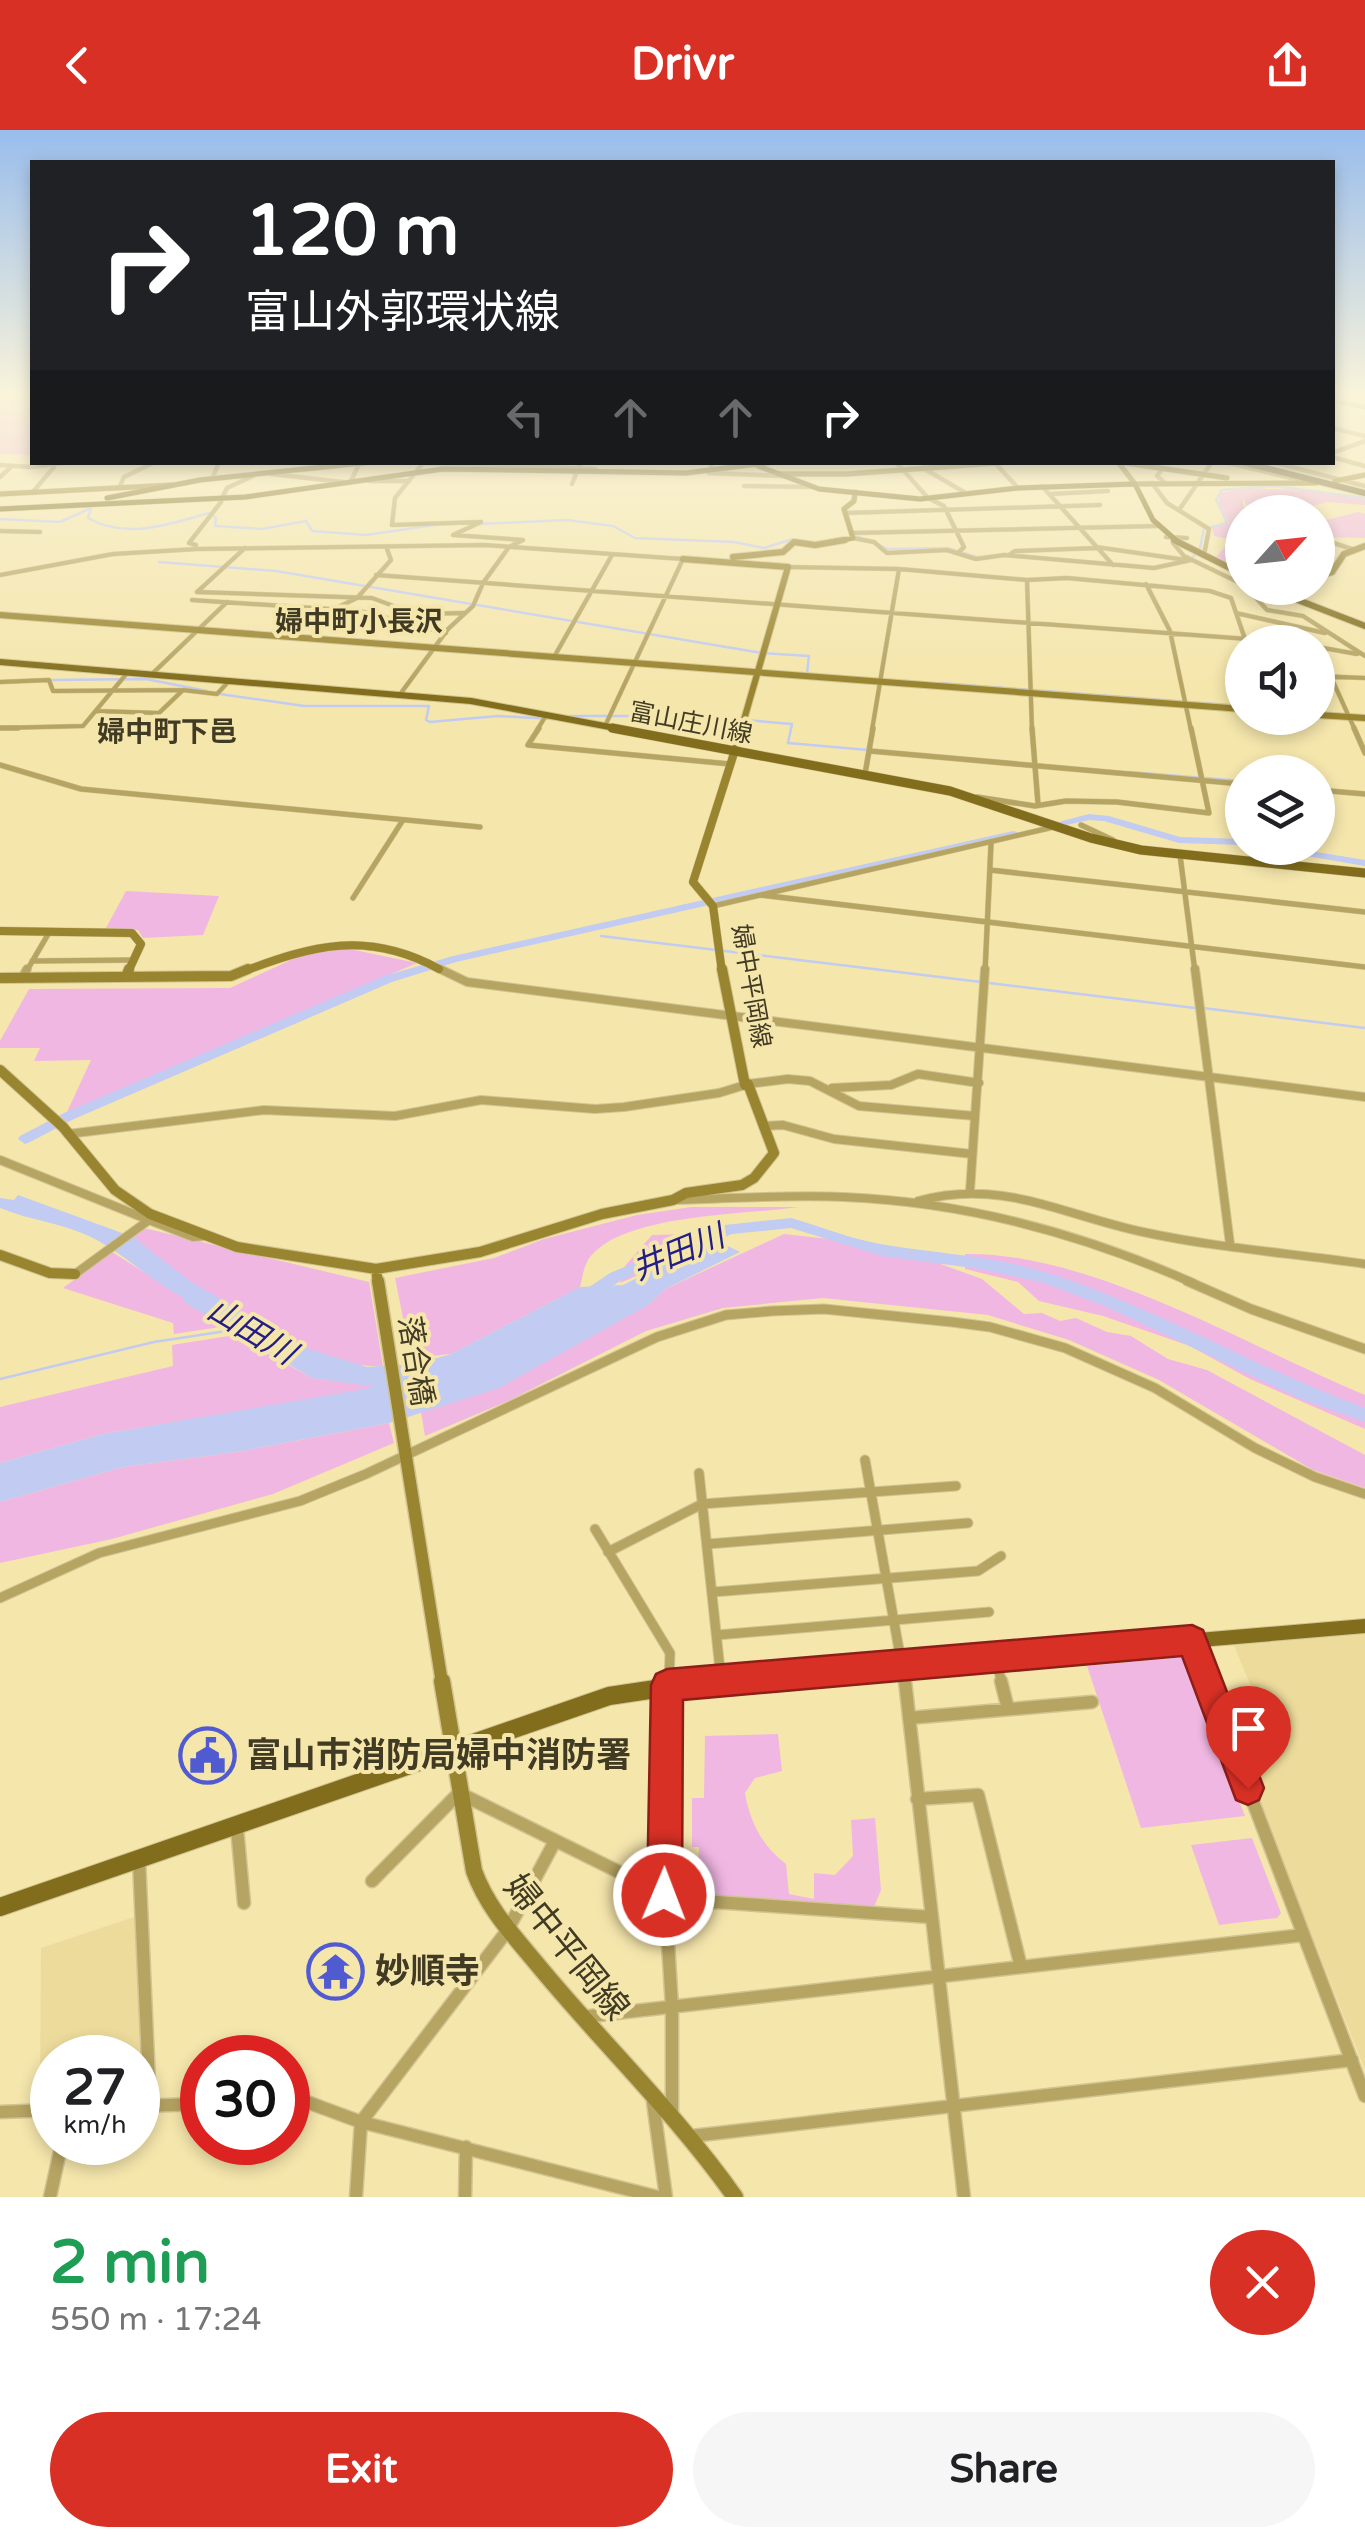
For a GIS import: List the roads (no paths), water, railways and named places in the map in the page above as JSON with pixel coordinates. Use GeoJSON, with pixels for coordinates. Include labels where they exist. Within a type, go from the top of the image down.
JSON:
{"type":"FeatureCollection","features":[{"type":"Feature","properties":{"kind":"main road"},"geometry":{"type":"LineString","coordinates":[[94,505],[140,491]]}},
{"type":"Feature","properties":{"kind":"main road"},"geometry":{"type":"LineString","coordinates":[[0,508],[245,497],[280,491]]}},
{"type":"Feature","properties":{"kind":"main road"},"geometry":{"type":"LineString","coordinates":[[850,491],[928,498],[971,491]]}},
{"type":"Feature","properties":{"kind":"main road"},"geometry":{"type":"LineString","coordinates":[[1138,491],[1145,512],[1166,537],[1225,566]]}},
{"type":"Feature","properties":{"kind":"main road"},"geometry":{"type":"LineString","coordinates":[[1311,605],[1365,626]]}},
{"type":"Feature","properties":{"kind":"main road","name":"富山庄川線"},"geometry":{"type":"LineString","coordinates":[[0,662],[401,693],[547,714],[963,795],[1124,846],[1365,872]]}},
{"type":"Feature","properties":{"kind":"main road"},"geometry":{"type":"LineString","coordinates":[[0,1907],[609,1696],[721,1679],[1365,1626]]}},
{"type":"Feature","properties":{"kind":"street"},"geometry":{"type":"LineString","coordinates":[[0,494],[55,491]]}},
{"type":"Feature","properties":{"kind":"street"},"geometry":{"type":"LineString","coordinates":[[112,491],[118,496]]}},
{"type":"Feature","properties":{"kind":"street"},"geometry":{"type":"LineString","coordinates":[[225,491],[189,544],[245,548]]}},
{"type":"Feature","properties":{"kind":"street"},"geometry":{"type":"LineString","coordinates":[[401,491],[395,498],[392,525],[453,519],[481,522],[454,533],[456,538],[524,540],[509,547],[466,613],[401,693]]}},
{"type":"Feature","properties":{"kind":"street"},"geometry":{"type":"LineString","coordinates":[[922,491],[944,506],[964,547],[959,552]]}},
{"type":"Feature","properties":{"kind":"street"},"geometry":{"type":"LineString","coordinates":[[1047,491],[1113,565]]}},
{"type":"Feature","properties":{"kind":"street"},"geometry":{"type":"LineString","coordinates":[[1049,494],[1099,491]]}},
{"type":"Feature","properties":{"kind":"street"},"geometry":{"type":"LineString","coordinates":[[1158,491],[1167,503],[1208,528],[1204,555]]}},
{"type":"Feature","properties":{"kind":"street"},"geometry":{"type":"LineString","coordinates":[[1179,510],[1193,491]]}},
{"type":"Feature","properties":{"kind":"street"},"geometry":{"type":"LineString","coordinates":[[853,536],[844,509],[854,501],[855,492]]}},
{"type":"Feature","properties":{"kind":"street"},"geometry":{"type":"LineString","coordinates":[[912,512],[916,498]]}},
{"type":"Feature","properties":{"kind":"street"},"geometry":{"type":"LineString","coordinates":[[845,513],[1100,505]]}},
{"type":"Feature","properties":{"kind":"street"},"geometry":{"type":"LineString","coordinates":[[683,559],[784,552],[791,543],[822,545],[853,536],[1157,526]]}},
{"type":"Feature","properties":{"kind":"street"},"geometry":{"type":"LineString","coordinates":[[0,531],[40,532]]}},
{"type":"Feature","properties":{"kind":"street"},"geometry":{"type":"LineString","coordinates":[[853,536],[879,544],[887,553],[959,552],[976,558],[1009,555],[1164,568],[1191,560]]}},
{"type":"Feature","properties":{"kind":"street"},"geometry":{"type":"LineString","coordinates":[[1166,537],[1187,538]]}},
{"type":"Feature","properties":{"kind":"street"},"geometry":{"type":"LineString","coordinates":[[1174,543],[1178,553],[1225,576]]}},
{"type":"Feature","properties":{"kind":"street"},"geometry":{"type":"LineString","coordinates":[[1335,544],[1352,549]]}},
{"type":"Feature","properties":{"kind":"street"},"geometry":{"type":"LineString","coordinates":[[1335,564],[1338,556],[1365,546]]}},
{"type":"Feature","properties":{"kind":"street"},"geometry":{"type":"LineString","coordinates":[[0,575],[113,554],[245,548],[509,547],[1146,584],[1210,591],[1231,598],[1241,625]]}},
{"type":"Feature","properties":{"kind":"street"},"geometry":{"type":"LineString","coordinates":[[1009,555],[1015,551],[1097,547],[1191,560]]}},
{"type":"Feature","properties":{"kind":"street"},"geometry":{"type":"LineString","coordinates":[[245,548],[192,600],[360,611],[446,633]]}},
{"type":"Feature","properties":{"kind":"street"},"geometry":{"type":"LineString","coordinates":[[334,609],[357,598],[392,558],[386,549]]}},
{"type":"Feature","properties":{"kind":"street"},"geometry":{"type":"LineString","coordinates":[[1070,549],[1084,563]]}},
{"type":"Feature","properties":{"kind":"street"},"geometry":{"type":"LineString","coordinates":[[554,656],[612,554]]}},
{"type":"Feature","properties":{"kind":"street"},"geometry":{"type":"LineString","coordinates":[[605,726],[683,559]]}},
{"type":"Feature","properties":{"kind":"street","name":"婦中平岡線"},"geometry":{"type":"LineString","coordinates":[[0,1070],[66,1131],[124,1197],[205,1236],[272,1254],[377,1273],[480,1252],[602,1214],[673,1200],[686,1193],[742,1185],[754,1178],[774,1153],[747,1085],[728,1016],[710,903],[694,882],[760,672],[788,566]]}},
{"type":"Feature","properties":{"kind":"street"},"geometry":{"type":"LineString","coordinates":[[865,774],[899,569]]}},
{"type":"Feature","properties":{"kind":"street"},"geometry":{"type":"LineString","coordinates":[[376,575],[1225,637]]}},
{"type":"Feature","properties":{"kind":"street"},"geometry":{"type":"LineString","coordinates":[[1027,580],[1033,766],[1038,804]]}},
{"type":"Feature","properties":{"kind":"street"},"geometry":{"type":"LineString","coordinates":[[963,795],[1038,804],[1116,802],[1209,814],[1170,631],[1146,584]]}},
{"type":"Feature","properties":{"kind":"street"},"geometry":{"type":"LineString","coordinates":[[197,592],[378,599],[415,614],[466,613]]}},
{"type":"Feature","properties":{"kind":"street"},"geometry":{"type":"LineString","coordinates":[[152,674],[226,602]]}},
{"type":"Feature","properties":{"kind":"street"},"geometry":{"type":"LineString","coordinates":[[1262,605],[1267,610],[1303,616],[1318,625]]}},
{"type":"Feature","properties":{"kind":"street"},"geometry":{"type":"LineString","coordinates":[[1236,613],[1289,625]]}},
{"type":"Feature","properties":{"kind":"street"},"geometry":{"type":"LineString","coordinates":[[0,616],[1225,708]]}},
{"type":"Feature","properties":{"kind":"street"},"geometry":{"type":"LineString","coordinates":[[1335,636],[1363,653]]}},
{"type":"Feature","properties":{"kind":"street"},"geometry":{"type":"LineString","coordinates":[[1335,649],[1363,653]]}},
{"type":"Feature","properties":{"kind":"street"},"geometry":{"type":"LineString","coordinates":[[2,730],[84,726],[128,672]]}},
{"type":"Feature","properties":{"kind":"street"},"geometry":{"type":"LineString","coordinates":[[1335,676],[1365,678]]}},
{"type":"Feature","properties":{"kind":"street"},"geometry":{"type":"LineString","coordinates":[[0,682],[49,680],[53,691],[183,690],[217,694],[230,680]]}},
{"type":"Feature","properties":{"kind":"street"},"geometry":{"type":"LineString","coordinates":[[1335,685],[1365,753]]}},
{"type":"Feature","properties":{"kind":"street"},"geometry":{"type":"LineString","coordinates":[[96,711],[160,713],[183,690]]}},
{"type":"Feature","properties":{"kind":"street"},"geometry":{"type":"LineString","coordinates":[[547,714],[528,745],[730,764]]}},
{"type":"Feature","properties":{"kind":"street"},"geometry":{"type":"LineString","coordinates":[[1335,716],[1365,718]]}},
{"type":"Feature","properties":{"kind":"street"},"geometry":{"type":"LineString","coordinates":[[870,751],[1225,783]]}},
{"type":"Feature","properties":{"kind":"street"},"geometry":{"type":"LineString","coordinates":[[0,765],[82,789],[480,828]]}},
{"type":"Feature","properties":{"kind":"street"},"geometry":{"type":"LineString","coordinates":[[1335,791],[1365,794]]}},
{"type":"Feature","properties":{"kind":"street"},"geometry":{"type":"LineString","coordinates":[[353,898],[403,820]]}},
{"type":"Feature","properties":{"kind":"street"},"geometry":{"type":"LineString","coordinates":[[710,903],[991,844],[1053,824]]}},
{"type":"Feature","properties":{"kind":"street"},"geometry":{"type":"LineString","coordinates":[[1081,824],[1124,846]]}},
{"type":"Feature","properties":{"kind":"street"},"geometry":{"type":"LineString","coordinates":[[970,1191],[982,1048],[991,844]]}},
{"type":"Feature","properties":{"kind":"street"},"geometry":{"type":"LineString","coordinates":[[1180,855],[1230,1244]]}},
{"type":"Feature","properties":{"kind":"street"},"geometry":{"type":"LineString","coordinates":[[990,870],[1365,912]]}},
{"type":"Feature","properties":{"kind":"street"},"geometry":{"type":"LineString","coordinates":[[760,895],[1365,967]]}},
{"type":"Feature","properties":{"kind":"street"},"geometry":{"type":"LineString","coordinates":[[0,931],[132,932],[141,944],[126,977]]}},
{"type":"Feature","properties":{"kind":"street"},"geometry":{"type":"LineString","coordinates":[[22,978],[50,931]]}},
{"type":"Feature","properties":{"kind":"street"},"geometry":{"type":"LineString","coordinates":[[0,978],[231,976],[305,948],[341,942],[429,962],[467,982],[1365,1097]]}},
{"type":"Feature","properties":{"kind":"street"},"geometry":{"type":"LineString","coordinates":[[32,961],[133,960]]}},
{"type":"Feature","properties":{"kind":"street"},"geometry":{"type":"LineString","coordinates":[[66,1131],[264,1110],[396,1116],[480,1100],[594,1109],[624,1107],[719,1094],[788,1078],[828,1088],[891,1086],[918,1074],[978,1083]]}},
{"type":"Feature","properties":{"kind":"street"},"geometry":{"type":"LineString","coordinates":[[828,1088],[859,1106],[975,1116]]}},
{"type":"Feature","properties":{"kind":"street"},"geometry":{"type":"LineString","coordinates":[[764,1126],[782,1125],[834,1139],[972,1154]]}},
{"type":"Feature","properties":{"kind":"street"},"geometry":{"type":"LineString","coordinates":[[0,1160],[147,1221],[193,1237],[205,1236]]}},
{"type":"Feature","properties":{"kind":"street"},"geometry":{"type":"LineString","coordinates":[[914,1203],[936,1194],[970,1191],[1050,1204],[1138,1231],[1365,1264]]}},
{"type":"Feature","properties":{"kind":"street"},"geometry":{"type":"LineString","coordinates":[[673,1200],[844,1197],[914,1203],[1027,1224],[1118,1250],[1251,1309],[1365,1349]]}},
{"type":"Feature","properties":{"kind":"street"},"geometry":{"type":"LineString","coordinates":[[0,1255],[62,1276],[75,1274],[147,1221]]}},
{"type":"Feature","properties":{"kind":"street","name":"落合橋"},"geometry":{"type":"LineString","coordinates":[[377,1273],[405,1454]]}},
{"type":"Feature","properties":{"kind":"street"},"geometry":{"type":"LineString","coordinates":[[0,1598],[99,1553],[300,1501],[657,1337],[726,1315],[824,1309],[990,1327],[1065,1348],[1155,1388],[1285,1462],[1365,1494]]}},
{"type":"Feature","properties":{"kind":"street","name":"婦中平岡線"},"geometry":{"type":"LineString","coordinates":[[405,1454],[450,1748],[474,1872],[484,1900],[581,2017],[692,2136],[735,2197]]}},
{"type":"Feature","properties":{"kind":"street"},"geometry":{"type":"LineString","coordinates":[[864,1460],[904,1664],[964,2197]]}},
{"type":"Feature","properties":{"kind":"street"},"geometry":{"type":"LineString","coordinates":[[698,1474],[721,1679]]}},
{"type":"Feature","properties":{"kind":"street"},"geometry":{"type":"LineString","coordinates":[[608,1552],[702,1504],[956,1486]]}},
{"type":"Feature","properties":{"kind":"street"},"geometry":{"type":"LineString","coordinates":[[708,1544],[968,1523]]}},
{"type":"Feature","properties":{"kind":"street"},"geometry":{"type":"LineString","coordinates":[[595,1529],[670,1653],[664,1895],[672,2007],[672,2115]]}},
{"type":"Feature","properties":{"kind":"street"},"geometry":{"type":"LineString","coordinates":[[713,1592],[978,1570],[1001,1556]]}},
{"type":"Feature","properties":{"kind":"street"},"geometry":{"type":"LineString","coordinates":[[717,1635],[989,1612]]}},
{"type":"Feature","properties":{"kind":"street"},"geometry":{"type":"LineString","coordinates":[[1192,1640],[1365,2096]]}},
{"type":"Feature","properties":{"kind":"street"},"geometry":{"type":"LineString","coordinates":[[994,1657],[1008,1709]]}},
{"type":"Feature","properties":{"kind":"street"},"geometry":{"type":"LineString","coordinates":[[909,1718],[1092,1702]]}},
{"type":"Feature","properties":{"kind":"street"},"geometry":{"type":"LineString","coordinates":[[372,1881],[459,1793],[688,1906],[716,1902],[930,1917]]}},
{"type":"Feature","properties":{"kind":"street"},"geometry":{"type":"LineString","coordinates":[[918,1799],[978,1795],[1021,1967]]}},
{"type":"Feature","properties":{"kind":"street"},"geometry":{"type":"LineString","coordinates":[[237,1824],[244,1903]]}},
{"type":"Feature","properties":{"kind":"street"},"geometry":{"type":"LineString","coordinates":[[356,2197],[361,2122],[507,1931],[554,1843]]}},
{"type":"Feature","properties":{"kind":"street"},"geometry":{"type":"LineString","coordinates":[[139,1857],[143,2035]]}},
{"type":"Feature","properties":{"kind":"street"},"geometry":{"type":"LineString","coordinates":[[581,2017],[1303,1936]]}},
{"type":"Feature","properties":{"kind":"street"},"geometry":{"type":"LineString","coordinates":[[692,2136],[1352,2060]]}},
{"type":"Feature","properties":{"kind":"street"},"geometry":{"type":"LineString","coordinates":[[652,2094],[666,2197]]}},
{"type":"Feature","properties":{"kind":"street"},"geometry":{"type":"LineString","coordinates":[[310,2103],[361,2122],[658,2197]]}},
{"type":"Feature","properties":{"kind":"street"},"geometry":{"type":"LineString","coordinates":[[0,2112],[30,2111]]}},
{"type":"Feature","properties":{"kind":"street"},"geometry":{"type":"LineString","coordinates":[[464,2197],[466,2147]]}},
{"type":"Feature","properties":{"kind":"street"},"geometry":{"type":"LineString","coordinates":[[50,2197],[57,2165]]}},
{"type":"Feature","properties":{"kind":"water","name":"山田川"},"geometry":{"type":"Polygon","coordinates":[[[18,1195],[133,1237],[190,1281],[302,1347],[367,1367],[416,1364],[451,1354],[580,1287],[623,1285],[669,1262],[707,1236],[740,1252],[665,1289],[648,1305],[499,1388],[389,1423],[237,1452],[123,1467],[0,1502],[0,1463],[103,1434],[376,1387],[312,1378],[184,1302],[184,1298],[103,1243],[69,1228],[0,1208],[0,1198],[14,1200],[18,1195]]]}},
{"type":"Feature","properties":{"kind":"waterway"},"geometry":{"type":"LineString","coordinates":[[1192,558],[1200,548],[1204,529],[1227,523],[1216,499],[1221,491]]}},
{"type":"Feature","properties":{"kind":"waterway"},"geometry":{"type":"LineString","coordinates":[[1315,491],[1365,498]]}},
{"type":"Feature","properties":{"kind":"waterway"},"geometry":{"type":"LineString","coordinates":[[0,519],[60,522],[91,508],[88,518],[103,525],[133,529],[209,513],[216,518],[215,526],[262,529],[306,521],[312,531],[366,535],[435,525]]}},
{"type":"Feature","properties":{"kind":"waterway"},"geometry":{"type":"LineString","coordinates":[[478,524],[567,520],[613,526],[635,538],[734,542],[764,548],[793,539]]}},
{"type":"Feature","properties":{"kind":"waterway"},"geometry":{"type":"LineString","coordinates":[[859,537],[888,549],[948,548],[977,557],[1026,555]]}},
{"type":"Feature","properties":{"kind":"waterway"},"geometry":{"type":"LineString","coordinates":[[159,562],[276,571],[762,653],[809,656],[807,673]]}},
{"type":"Feature","properties":{"kind":"waterway"},"geometry":{"type":"LineString","coordinates":[[51,680],[146,679],[207,691]]}},
{"type":"Feature","properties":{"kind":"waterway"},"geometry":{"type":"LineString","coordinates":[[940,683],[1225,705]]}},
{"type":"Feature","properties":{"kind":"waterway"},"geometry":{"type":"LineString","coordinates":[[220,694],[304,706],[429,706],[426,720],[430,722],[498,716],[553,719]]}},
{"type":"Feature","properties":{"kind":"waterway"},"geometry":{"type":"LineString","coordinates":[[571,716],[700,716],[792,724],[788,743],[868,750]]}},
{"type":"Feature","properties":{"kind":"waterway"},"geometry":{"type":"LineString","coordinates":[[1130,772],[1225,780]]}},
{"type":"Feature","properties":{"kind":"waterway"},"geometry":{"type":"LineString","coordinates":[[1044,827],[1089,817],[1105,818],[1179,840],[1225,841]]}},
{"type":"Feature","properties":{"kind":"waterway"},"geometry":{"type":"LineString","coordinates":[[25,1139],[69,1116],[388,979],[453,959],[1013,834]]}},
{"type":"Feature","properties":{"kind":"waterway"},"geometry":{"type":"LineString","coordinates":[[1335,858],[1365,863]]}},
{"type":"Feature","properties":{"kind":"waterway"},"geometry":{"type":"LineString","coordinates":[[601,936],[981,982]]}},
{"type":"Feature","properties":{"kind":"waterway"},"geometry":{"type":"LineString","coordinates":[[989,983],[1195,1008]]}},
{"type":"Feature","properties":{"kind":"waterway"},"geometry":{"type":"LineString","coordinates":[[1203,1008],[1365,1028]]}},
{"type":"Feature","properties":{"kind":"waterway","name":"井田川"},"geometry":{"type":"LineString","coordinates":[[587,1296],[615,1277],[730,1229],[791,1223],[882,1250],[980,1263],[1046,1278],[1112,1303],[1307,1394],[1365,1415]]}},
{"type":"Feature","properties":{"kind":"waterway"},"geometry":{"type":"LineString","coordinates":[[0,1379],[154,1342],[233,1330]]}},
{"type":"Feature","properties":{"kind":"place","name":"富山市消防局婦中消防署"},"geometry":{"type":"Point","coordinates":[207,1755]}},
{"type":"Feature","properties":{"kind":"place","name":"妙順寺"},"geometry":{"type":"Point","coordinates":[336,1971]}},
{"type":"Feature","properties":{"kind":"district","name":"婦中町小長沢"},"geometry":{"type":"Point","coordinates":[359,621]}},
{"type":"Feature","properties":{"kind":"district","name":"婦中町下邑"},"geometry":{"type":"Point","coordinates":[167,731]}}]}
